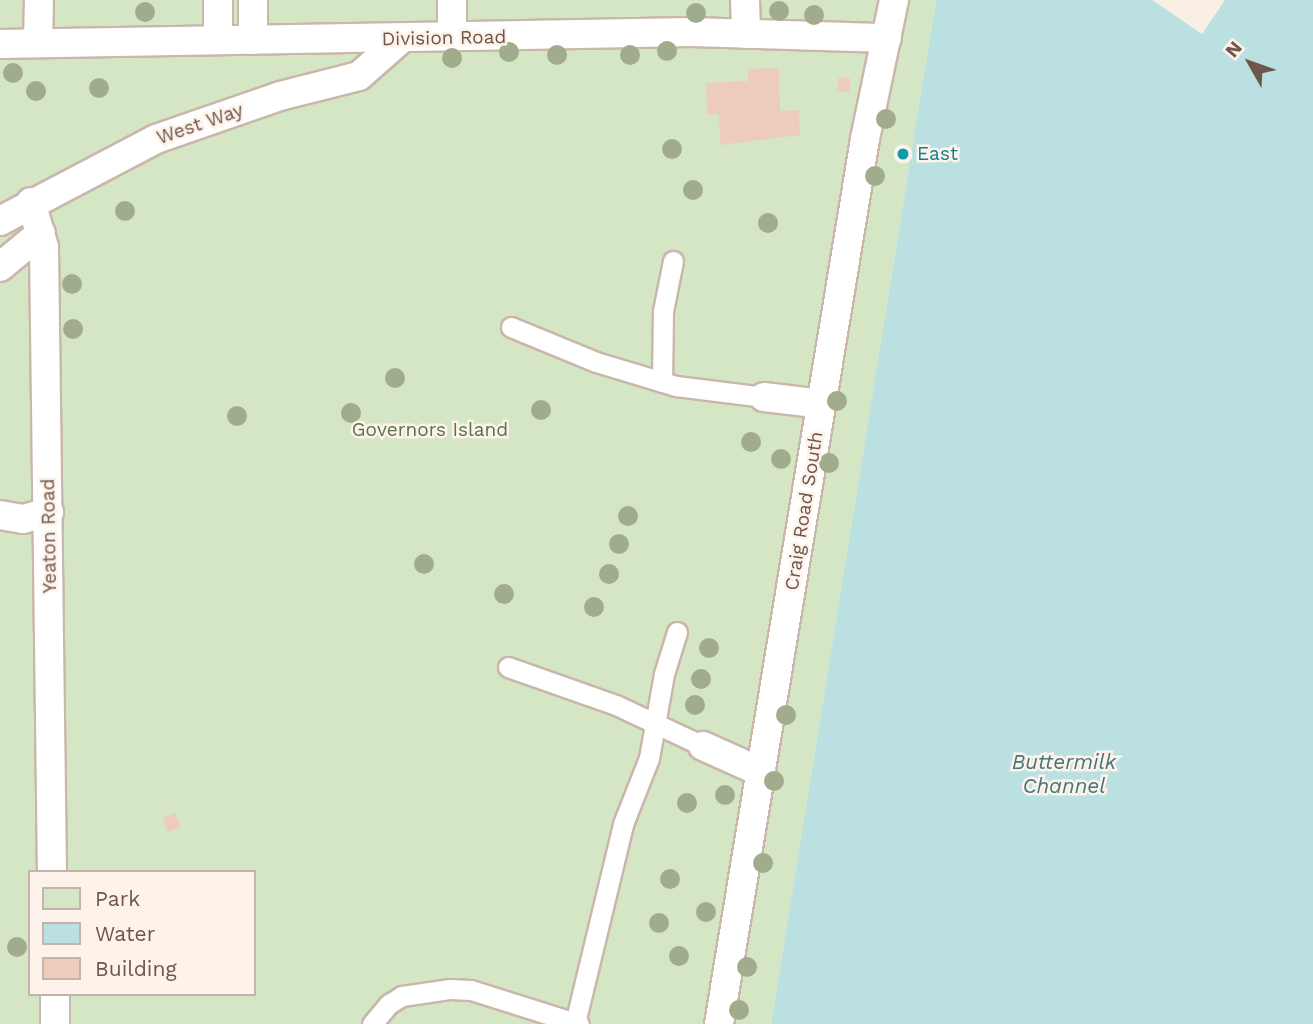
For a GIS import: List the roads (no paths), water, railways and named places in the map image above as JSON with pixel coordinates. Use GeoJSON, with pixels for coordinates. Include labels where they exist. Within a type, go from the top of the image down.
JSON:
{"type":"FeatureCollection","features":[{"type":"Feature","properties":{"kind":"street"},"geometry":{"type":"LineString","coordinates":[[38,43],[39,0]]}},
{"type":"Feature","properties":{"kind":"street"},"geometry":{"type":"LineString","coordinates":[[218,0],[218,40]]}},
{"type":"Feature","properties":{"kind":"street"},"geometry":{"type":"LineString","coordinates":[[253,0],[253,40]]}},
{"type":"Feature","properties":{"kind":"street"},"geometry":{"type":"LineString","coordinates":[[452,0],[452,38]]}},
{"type":"Feature","properties":{"kind":"street"},"geometry":{"type":"LineString","coordinates":[[745,0],[746,34]]}},
{"type":"Feature","properties":{"kind":"street","name":"Craig Road South"},"geometry":{"type":"LineString","coordinates":[[719,1024],[865,139],[894,0]]}},
{"type":"Feature","properties":{"kind":"street","name":"Division Road"},"geometry":{"type":"LineString","coordinates":[[0,44],[746,34],[887,38]]}},
{"type":"Feature","properties":{"kind":"street","name":"West Way"},"geometry":{"type":"LineString","coordinates":[[0,221],[31,202],[156,139],[280,96],[359,76],[401,39]]}},
{"type":"Feature","properties":{"kind":"street","name":"Yeaton Road"},"geometry":{"type":"LineString","coordinates":[[31,202],[41,233],[49,512],[52,870]]}},
{"type":"Feature","properties":{"kind":"street"},"geometry":{"type":"LineString","coordinates":[[0,267],[41,233]]}},
{"type":"Feature","properties":{"kind":"street"},"geometry":{"type":"LineString","coordinates":[[764,397],[822,404]]}},
{"type":"Feature","properties":{"kind":"street"},"geometry":{"type":"LineString","coordinates":[[0,516],[23,519],[49,512]]}},
{"type":"Feature","properties":{"kind":"street"},"geometry":{"type":"LineString","coordinates":[[703,746],[761,772]]}},
{"type":"Feature","properties":{"kind":"street"},"geometry":{"type":"LineString","coordinates":[[55,996],[55,1024]]}},
{"type":"Feature","properties":{"kind":"lane"},"geometry":{"type":"LineString","coordinates":[[662,382],[663,311],[673,261]]}},
{"type":"Feature","properties":{"kind":"lane"},"geometry":{"type":"LineString","coordinates":[[511,327],[596,362],[662,382],[764,397]]}},
{"type":"Feature","properties":{"kind":"lane"},"geometry":{"type":"LineString","coordinates":[[372,1024],[388,1004],[402,996],[450,989],[471,990],[577,1023],[623,824],[649,758],[664,674],[677,632]]}},
{"type":"Feature","properties":{"kind":"lane"},"geometry":{"type":"LineString","coordinates":[[508,667],[656,724],[703,746]]}},
{"type":"Feature","properties":{"kind":"water","name":"Buttermilk Channel"},"geometry":{"type":"Polygon","coordinates":[[[936,0],[1313,0],[1313,1024],[771,1024],[936,0]]]}},
{"type":"Feature","properties":{"kind":"place","name":"East"},"geometry":{"type":"Point","coordinates":[903,154]}},
{"type":"Feature","properties":{"kind":"park label","name":"Governors Island"},"geometry":{"type":"Point","coordinates":[430,430]}}]}
